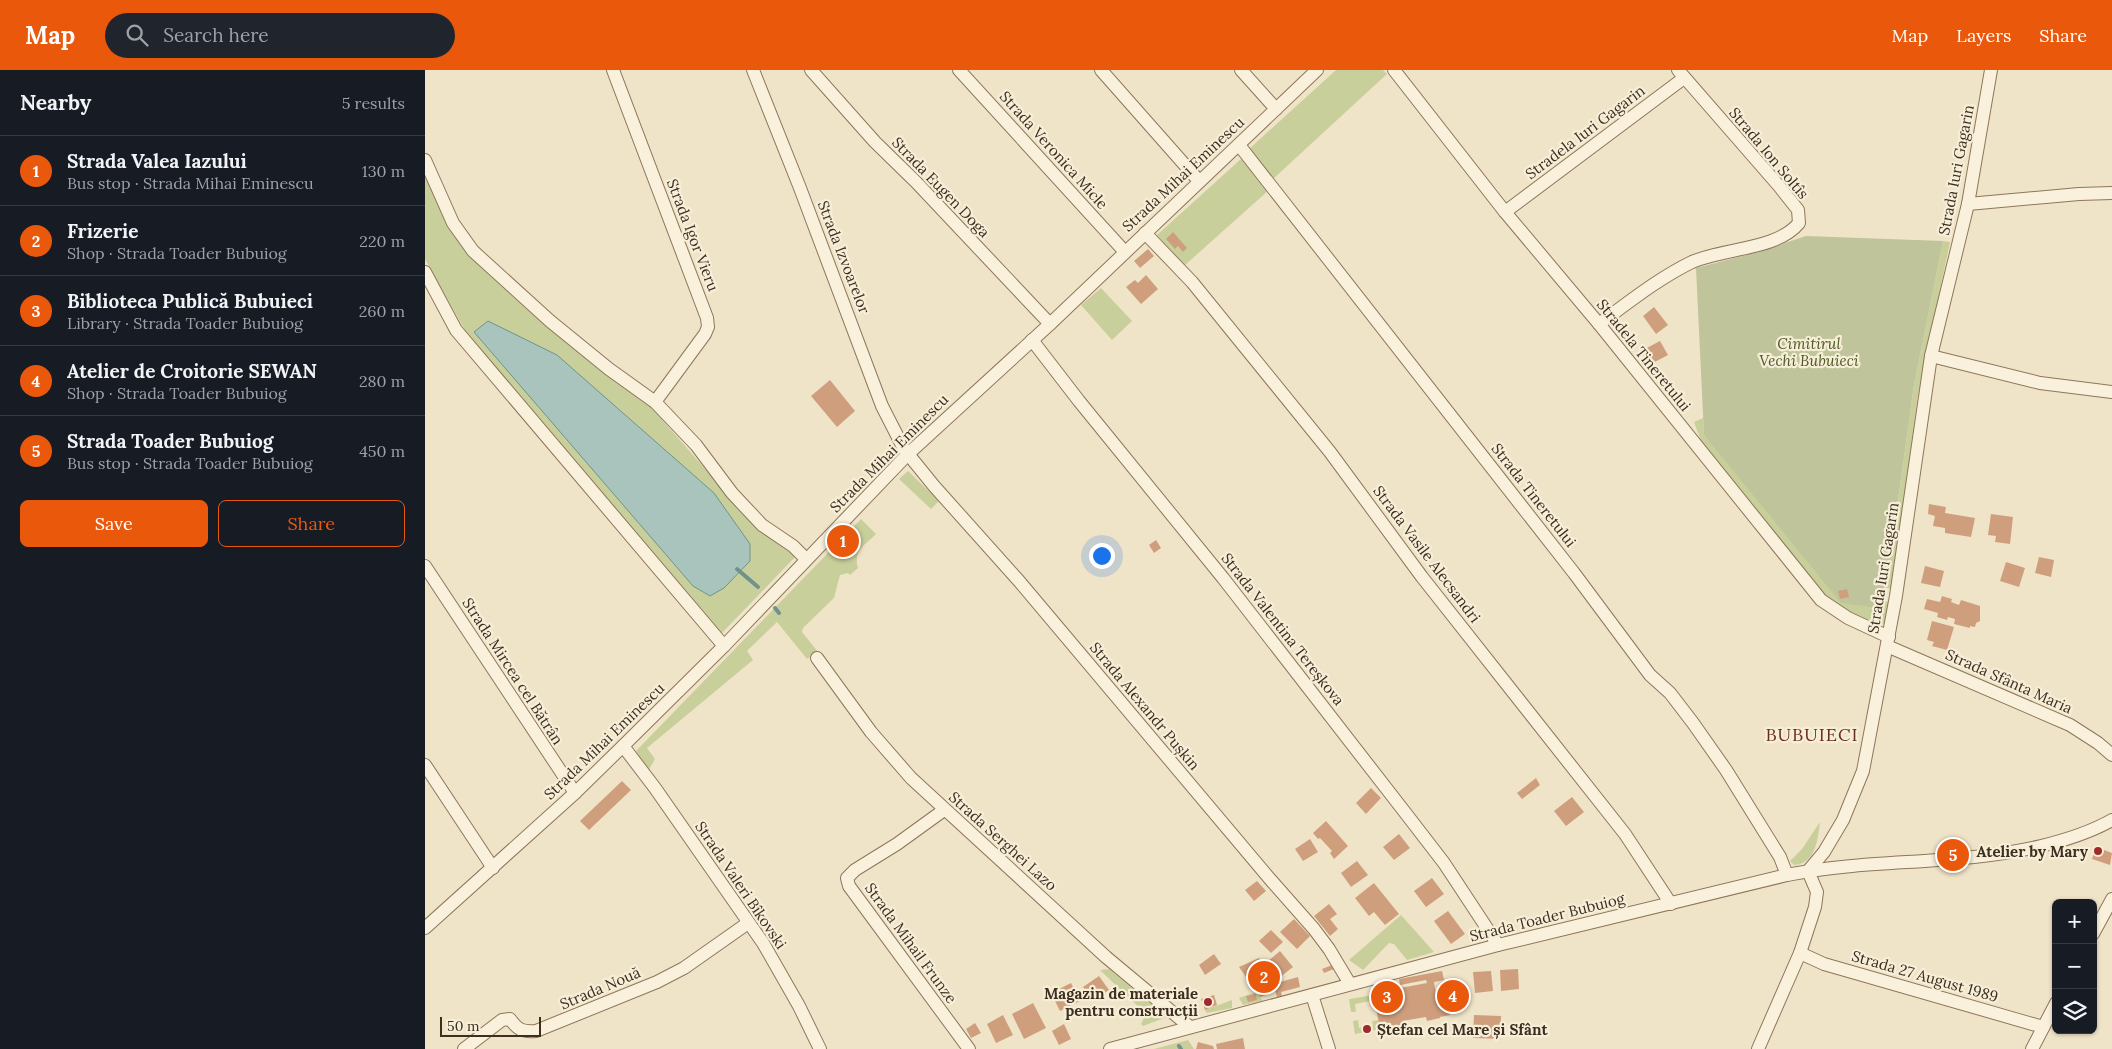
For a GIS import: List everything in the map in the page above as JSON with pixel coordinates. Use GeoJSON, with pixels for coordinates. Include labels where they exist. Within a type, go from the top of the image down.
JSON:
{"type":"FeatureCollection","features":[{"type":"Feature","properties":{"kind":"street","name":"Strada Igor Vieru"},"geometry":{"type":"LineString","coordinates":[[613,70],[707,318],[705,334],[655,402]]}},
{"type":"Feature","properties":{"kind":"street","name":"Strada Izvoarelor"},"geometry":{"type":"LineString","coordinates":[[753,70],[803,196],[882,406],[908,454]]}},
{"type":"Feature","properties":{"kind":"street","name":"Strada Eugen Doga"},"geometry":{"type":"LineString","coordinates":[[811,70],[875,142],[917,182],[1050,324]]}},
{"type":"Feature","properties":{"kind":"street","name":"Strada Veronica Micle"},"geometry":{"type":"LineString","coordinates":[[959,70],[1125,252]]}},
{"type":"Feature","properties":{"kind":"street"},"geometry":{"type":"LineString","coordinates":[[1101,70],[1199,182]]}},
{"type":"Feature","properties":{"kind":"street"},"geometry":{"type":"LineString","coordinates":[[1241,70],[1277,109]]}},
{"type":"Feature","properties":{"kind":"street","name":"Strada Mihai Eminescu"},"geometry":{"type":"LineString","coordinates":[[425,928],[575,793],[623,746],[724,646],[908,454],[1033,340],[1317,70]]}},
{"type":"Feature","properties":{"kind":"street","name":"Stradela Tineretului"},"geometry":{"type":"LineString","coordinates":[[1394,70],[1505,212],[1599,324],[1823,602],[1888,641]]}},
{"type":"Feature","properties":{"kind":"street","name":"Strada Iuri Gagarin"},"geometry":{"type":"LineString","coordinates":[[1808,871],[1824,852],[1843,820],[1863,771],[1888,641],[1931,356],[1968,204],[1991,70]]}},
{"type":"Feature","properties":{"kind":"street","name":"Stradela Iuri Gagarin"},"geometry":{"type":"LineString","coordinates":[[1505,212],[1681,74]]}},
{"type":"Feature","properties":{"kind":"street","name":"Strada Ion Soltîs"},"geometry":{"type":"LineString","coordinates":[[1599,324],[1647,288],[1693,262],[1767,241],[1793,230],[1799,222],[1798,210],[1779,186],[1681,74]]}},
{"type":"Feature","properties":{"kind":"street","name":"Strada Tineretului"},"geometry":{"type":"LineString","coordinates":[[1239,145],[1568,566],[1650,675],[1670,693],[1693,723],[1726,770],[1780,857],[1787,875]]}},
{"type":"Feature","properties":{"kind":"street"},"geometry":{"type":"LineString","coordinates":[[425,160],[453,224],[473,251],[550,322],[609,369],[655,402],[696,445],[732,493],[762,525],[793,546],[807,559]]}},
{"type":"Feature","properties":{"kind":"street"},"geometry":{"type":"LineString","coordinates":[[1968,204],[2079,194],[2112,193]]}},
{"type":"Feature","properties":{"kind":"street","name":"Strada Vasile Alecsandri"},"geometry":{"type":"LineString","coordinates":[[1145,233],[1192,282],[1330,452],[1422,577],[1625,834],[1671,904]]}},
{"type":"Feature","properties":{"kind":"street"},"geometry":{"type":"LineString","coordinates":[[425,272],[456,330],[724,646]]}},
{"type":"Feature","properties":{"kind":"street","name":"Strada Valentina Tereșkova"},"geometry":{"type":"LineString","coordinates":[[1033,340],[1079,401],[1223,578],[1407,814],[1444,863],[1498,945]]}},
{"type":"Feature","properties":{"kind":"street"},"geometry":{"type":"LineString","coordinates":[[1931,356],[2040,383],[2112,392]]}},
{"type":"Feature","properties":{"kind":"street","name":"Strada Alexandr Pușkin"},"geometry":{"type":"LineString","coordinates":[[908,454],[1019,581],[1314,929],[1329,948],[1350,984]]}},
{"type":"Feature","properties":{"kind":"street","name":"Strada Mircea cel Bătrân"},"geometry":{"type":"LineString","coordinates":[[425,566],[575,793]]}},
{"type":"Feature","properties":{"kind":"street","name":"Strada Sfânta Maria"},"geometry":{"type":"LineString","coordinates":[[1888,641],[2070,725],[2098,743],[2112,755]]}},
{"type":"Feature","properties":{"kind":"street","name":"Strada Serghei Lazo"},"geometry":{"type":"LineString","coordinates":[[817,658],[871,732],[911,778],[1106,957],[1190,1027]]}},
{"type":"Feature","properties":{"kind":"street","name":"Strada Valeri Bîkovski"},"geometry":{"type":"LineString","coordinates":[[623,746],[655,788],[763,943],[778,967],[820,1049]]}},
{"type":"Feature","properties":{"kind":"street"},"geometry":{"type":"LineString","coordinates":[[425,765],[493,868]]}},
{"type":"Feature","properties":{"kind":"street","name":"Strada Mihail Frunze"},"geometry":{"type":"LineString","coordinates":[[944,810],[897,844],[855,870],[847,878],[849,886],[969,1049]]}},
{"type":"Feature","properties":{"kind":"street","name":"Strada Toader Bubuiog"},"geometry":{"type":"LineString","coordinates":[[1110,1049],[1498,945],[1787,875],[1830,867],[1931,862],[1993,856],[2072,838],[2098,828],[2112,820]]}},
{"type":"Feature","properties":{"kind":"street"},"geometry":{"type":"LineString","coordinates":[[1758,1049],[1799,953],[1815,907],[1817,892],[1808,871]]}},
{"type":"Feature","properties":{"kind":"street"},"geometry":{"type":"LineString","coordinates":[[2097,927],[2112,900]]}},
{"type":"Feature","properties":{"kind":"street","name":"Strada Nouă"},"geometry":{"type":"LineString","coordinates":[[464,1049],[502,1020],[510,1019],[517,1029],[524,1032],[536,1031],[657,982],[684,968],[748,923]]}},
{"type":"Feature","properties":{"kind":"street","name":"Strada 27 August 1989"},"geometry":{"type":"LineString","coordinates":[[1799,953],[1824,964],[2043,1027]]}},
{"type":"Feature","properties":{"kind":"street"},"geometry":{"type":"LineString","coordinates":[[1312,995],[1329,1049]]}},
{"type":"Feature","properties":{"kind":"street"},"geometry":{"type":"LineString","coordinates":[[2032,1049],[2052,1010]]}},
{"type":"Feature","properties":{"kind":"green space"},"geometry":{"type":"Polygon","coordinates":[[[1336,70],[1383,70],[1387,74],[1273,179],[1249,149],[1336,70]]]}},
{"type":"Feature","properties":{"kind":"green space"},"geometry":{"type":"Polygon","coordinates":[[[1241,159],[1269,190],[1185,265],[1157,235],[1241,159]]]}},
{"type":"Feature","properties":{"kind":"green space"},"geometry":{"type":"Polygon","coordinates":[[[425,173],[468,251],[548,327],[652,408],[754,525],[796,556],[722,633],[628,526],[466,332],[425,259],[425,173]]]}},
{"type":"Feature","properties":{"kind":"green space","name":"Cimitirul Vechi Bubuieci"},"geometry":{"type":"Polygon","coordinates":[[[1806,236],[1943,241],[1914,385],[1884,601],[1879,608],[1841,603],[1704,435],[1696,268],[1758,252],[1806,236]]]}},
{"type":"Feature","properties":{"kind":"green space"},"geometry":{"type":"Polygon","coordinates":[[[1943,241],[1950,242],[1918,395],[1892,589],[1886,588],[1914,385],[1943,241]]]}},
{"type":"Feature","properties":{"kind":"green space"},"geometry":{"type":"Polygon","coordinates":[[[1101,288],[1132,321],[1112,340],[1081,305],[1101,288]]]}},
{"type":"Feature","properties":{"kind":"green space"},"geometry":{"type":"Polygon","coordinates":[[[1703,418],[1704,435],[1878,608],[1884,601],[1891,602],[1884,624],[1849,614],[1828,601],[1704,449],[1694,422],[1703,418]]]}},
{"type":"Feature","properties":{"kind":"green space"},"geometry":{"type":"Polygon","coordinates":[[[908,471],[939,501],[931,509],[899,479],[908,471]]]}},
{"type":"Feature","properties":{"kind":"green space"},"geometry":{"type":"Polygon","coordinates":[[[861,519],[876,534],[858,552],[858,568],[850,575],[848,573],[840,575],[834,598],[803,628],[802,632],[818,652],[807,659],[777,622],[747,651],[753,660],[647,748],[655,759],[648,771],[636,751],[861,519]]]}},
{"type":"Feature","properties":{"kind":"green space"},"geometry":{"type":"Polygon","coordinates":[[[1820,822],[1815,849],[1807,860],[1801,864],[1794,865],[1790,861],[1802,849],[1820,822]]]}},
{"type":"Feature","properties":{"kind":"green space"},"geometry":{"type":"Polygon","coordinates":[[[1401,915],[1434,952],[1407,960],[1394,944],[1389,943],[1363,970],[1349,960],[1401,915]]]}},
{"type":"Feature","properties":{"kind":"green space"},"geometry":{"type":"Polygon","coordinates":[[[1109,969],[1167,1017],[1143,1026],[1141,1024],[1146,1014],[1100,970],[1109,969]]]}},
{"type":"Feature","properties":{"kind":"green space"},"geometry":{"type":"Polygon","coordinates":[[[1256,992],[1263,1001],[1243,1005],[1239,998],[1256,992]]]}},
{"type":"Feature","properties":{"kind":"green space"},"geometry":{"type":"Polygon","coordinates":[[[1374,995],[1375,1000],[1355,1004],[1356,1012],[1351,1012],[1349,999],[1374,995]]]}},
{"type":"Feature","properties":{"kind":"green space"},"geometry":{"type":"Polygon","coordinates":[[[1232,1000],[1232,1008],[1207,1013],[1205,1010],[1232,1000]]]}},
{"type":"Feature","properties":{"kind":"green space"},"geometry":{"type":"Polygon","coordinates":[[[1358,1020],[1359,1028],[1373,1026],[1372,1021],[1378,1020],[1380,1029],[1355,1034],[1353,1021],[1358,1020]]]}},
{"type":"Feature","properties":{"kind":"green space"},"geometry":{"type":"Polygon","coordinates":[[[1188,1040],[1194,1049],[1154,1049],[1188,1040]]]}},
{"type":"Feature","properties":{"kind":"water"},"geometry":{"type":"Polygon","coordinates":[[[488,321],[557,355],[714,493],[750,544],[750,561],[724,588],[710,596],[693,586],[474,332],[488,321]]]}},
{"type":"Feature","properties":{"kind":"building"},"geometry":{"type":"Polygon","coordinates":[[[1173,232],[1187,248],[1183,252],[1178,246],[1175,249],[1166,239],[1173,232]]]}},
{"type":"Feature","properties":{"kind":"building"},"geometry":{"type":"Polygon","coordinates":[[[1148,249],[1154,256],[1140,268],[1134,261],[1148,249]]]}},
{"type":"Feature","properties":{"kind":"building"},"geometry":{"type":"Polygon","coordinates":[[[1146,275],[1158,289],[1141,304],[1126,287],[1135,280],[1138,283],[1146,275]]]}},
{"type":"Feature","properties":{"kind":"building"},"geometry":{"type":"Polygon","coordinates":[[[1654,307],[1668,325],[1656,334],[1643,316],[1654,307]]]}},
{"type":"Feature","properties":{"kind":"building"},"geometry":{"type":"Polygon","coordinates":[[[1660,341],[1668,355],[1649,365],[1641,351],[1660,341]]]}},
{"type":"Feature","properties":{"kind":"building"},"geometry":{"type":"Polygon","coordinates":[[[830,380],[855,411],[837,427],[811,396],[830,380]]]}},
{"type":"Feature","properties":{"kind":"building"},"geometry":{"type":"Polygon","coordinates":[[[1929,504],[1946,507],[1945,513],[1975,518],[1971,537],[1945,533],[1945,528],[1933,526],[1935,516],[1928,514],[1929,504]]]}},
{"type":"Feature","properties":{"kind":"building"},"geometry":{"type":"Polygon","coordinates":[[[1991,514],[2013,517],[2010,544],[1995,542],[1996,536],[1988,535],[1991,514]]]}},
{"type":"Feature","properties":{"kind":"building"},"geometry":{"type":"Polygon","coordinates":[[[1156,540],[1161,548],[1154,553],[1149,545],[1156,540]]]}},
{"type":"Feature","properties":{"kind":"building"},"geometry":{"type":"Polygon","coordinates":[[[2039,557],[2054,560],[2051,577],[2035,573],[2039,557]]]}},
{"type":"Feature","properties":{"kind":"building"},"geometry":{"type":"Polygon","coordinates":[[[2006,562],[2025,568],[2019,587],[2000,581],[2006,562]]]}},
{"type":"Feature","properties":{"kind":"building"},"geometry":{"type":"Polygon","coordinates":[[[1925,566],[1944,571],[1940,587],[1921,583],[1925,566]]]}},
{"type":"Feature","properties":{"kind":"building"},"geometry":{"type":"Polygon","coordinates":[[[1847,589],[1849,597],[1840,599],[1838,591],[1847,589]]]}},
{"type":"Feature","properties":{"kind":"building"},"geometry":{"type":"Polygon","coordinates":[[[1942,596],[1952,599],[1951,602],[1959,605],[1961,600],[1980,606],[1980,621],[1976,623],[1975,627],[1970,626],[1970,628],[1954,624],[1955,619],[1948,617],[1947,620],[1937,617],[1938,613],[1924,609],[1927,599],[1940,602],[1942,596]]]}},
{"type":"Feature","properties":{"kind":"building"},"geometry":{"type":"Polygon","coordinates":[[[1932,621],[1954,627],[1947,650],[1932,646],[1934,642],[1927,640],[1932,621]]]}},
{"type":"Feature","properties":{"kind":"building"},"geometry":{"type":"Polygon","coordinates":[[[1536,778],[1540,785],[1522,799],[1517,793],[1536,778]]]}},
{"type":"Feature","properties":{"kind":"building"},"geometry":{"type":"Polygon","coordinates":[[[622,781],[631,790],[589,830],[580,821],[622,781]]]}},
{"type":"Feature","properties":{"kind":"building"},"geometry":{"type":"Polygon","coordinates":[[[1371,788],[1381,798],[1366,814],[1356,803],[1371,788]]]}},
{"type":"Feature","properties":{"kind":"building"},"geometry":{"type":"Polygon","coordinates":[[[1572,797],[1584,812],[1566,826],[1554,811],[1572,797]]]}},
{"type":"Feature","properties":{"kind":"building"},"geometry":{"type":"Polygon","coordinates":[[[1326,821],[1348,846],[1334,859],[1330,853],[1332,851],[1313,833],[1326,821]]]}},
{"type":"Feature","properties":{"kind":"building"},"geometry":{"type":"Polygon","coordinates":[[[1399,834],[1410,848],[1394,860],[1383,847],[1399,834]]]}},
{"type":"Feature","properties":{"kind":"building"},"geometry":{"type":"Polygon","coordinates":[[[1310,839],[1318,852],[1303,861],[1295,849],[1310,839]]]}},
{"type":"Feature","properties":{"kind":"building"},"geometry":{"type":"Polygon","coordinates":[[[2096,847],[2112,853],[2110,865],[2092,859],[2096,847]]]}},
{"type":"Feature","properties":{"kind":"building"},"geometry":{"type":"Polygon","coordinates":[[[1357,861],[1368,875],[1351,887],[1341,873],[1357,861]]]}},
{"type":"Feature","properties":{"kind":"building"},"geometry":{"type":"Polygon","coordinates":[[[1432,878],[1444,894],[1426,907],[1414,891],[1432,878]]]}},
{"type":"Feature","properties":{"kind":"building"},"geometry":{"type":"Polygon","coordinates":[[[1257,881],[1266,891],[1254,901],[1245,890],[1257,881]]]}},
{"type":"Feature","properties":{"kind":"building"},"geometry":{"type":"Polygon","coordinates":[[[1374,883],[1399,914],[1385,925],[1374,912],[1369,916],[1355,898],[1374,883]]]}},
{"type":"Feature","properties":{"kind":"building"},"geometry":{"type":"Polygon","coordinates":[[[1329,904],[1337,914],[1330,919],[1338,929],[1330,936],[1314,916],[1329,904]]]}},
{"type":"Feature","properties":{"kind":"building"},"geometry":{"type":"Polygon","coordinates":[[[1448,911],[1465,934],[1451,944],[1434,921],[1448,911]]]}},
{"type":"Feature","properties":{"kind":"building"},"geometry":{"type":"Polygon","coordinates":[[[1294,919],[1310,936],[1297,949],[1280,932],[1294,919]]]}},
{"type":"Feature","properties":{"kind":"building"},"geometry":{"type":"Polygon","coordinates":[[[1271,930],[1283,942],[1271,953],[1259,941],[1271,930]]]}},
{"type":"Feature","properties":{"kind":"building"},"geometry":{"type":"Polygon","coordinates":[[[1280,951],[1293,967],[1279,978],[1266,963],[1280,951]]]}},
{"type":"Feature","properties":{"kind":"building"},"geometry":{"type":"Polygon","coordinates":[[[1214,954],[1221,964],[1205,975],[1199,965],[1214,954]]]}},
{"type":"Feature","properties":{"kind":"building"},"geometry":{"type":"Polygon","coordinates":[[[1259,958],[1273,984],[1266,986],[1269,994],[1260,997],[1239,967],[1259,958]]]}},
{"type":"Feature","properties":{"kind":"building"},"geometry":{"type":"Polygon","coordinates":[[[1332,965],[1334,969],[1324,973],[1322,969],[1332,965]]]}},
{"type":"Feature","properties":{"kind":"building"},"geometry":{"type":"Polygon","coordinates":[[[1518,969],[1519,989],[1501,991],[1500,970],[1518,969]]]}},
{"type":"Feature","properties":{"kind":"building"},"geometry":{"type":"Polygon","coordinates":[[[1442,971],[1444,980],[1434,982],[1438,1007],[1449,1005],[1448,991],[1459,990],[1460,1013],[1450,1013],[1450,1015],[1427,1021],[1426,1017],[1402,1021],[1403,1025],[1380,1029],[1373,993],[1427,983],[1426,980],[1400,985],[1399,979],[1442,971]]]}},
{"type":"Feature","properties":{"kind":"building"},"geometry":{"type":"Polygon","coordinates":[[[1491,971],[1493,991],[1475,993],[1473,972],[1491,971]]]}},
{"type":"Feature","properties":{"kind":"building"},"geometry":{"type":"Polygon","coordinates":[[[1099,976],[1109,990],[1093,1001],[1083,987],[1099,976]]]}},
{"type":"Feature","properties":{"kind":"building"},"geometry":{"type":"Polygon","coordinates":[[[1298,977],[1300,987],[1281,992],[1282,996],[1277,997],[1273,984],[1298,977]]]}},
{"type":"Feature","properties":{"kind":"building"},"geometry":{"type":"Polygon","coordinates":[[[1071,983],[1080,1001],[1060,1011],[1051,993],[1071,983]]]}},
{"type":"Feature","properties":{"kind":"building"},"geometry":{"type":"Polygon","coordinates":[[[1256,994],[1257,1000],[1248,1002],[1246,996],[1256,994]]]}},
{"type":"Feature","properties":{"kind":"building"},"geometry":{"type":"Polygon","coordinates":[[[1214,995],[1217,1005],[1205,1010],[1201,999],[1214,995]]]}},
{"type":"Feature","properties":{"kind":"building"},"geometry":{"type":"Polygon","coordinates":[[[1033,1003],[1046,1028],[1024,1039],[1012,1014],[1033,1003]]]}},
{"type":"Feature","properties":{"kind":"building"},"geometry":{"type":"Polygon","coordinates":[[[1003,1015],[1013,1035],[996,1043],[987,1024],[1003,1015]]]}},
{"type":"Feature","properties":{"kind":"building"},"geometry":{"type":"Polygon","coordinates":[[[1474,1015],[1501,1016],[1500,1039],[1473,1038],[1474,1015]]]}},
{"type":"Feature","properties":{"kind":"building"},"geometry":{"type":"Polygon","coordinates":[[[975,1023],[981,1033],[971,1038],[966,1029],[975,1023]]]}},
{"type":"Feature","properties":{"kind":"building"},"geometry":{"type":"Polygon","coordinates":[[[1064,1024],[1071,1039],[1059,1045],[1052,1031],[1064,1024]]]}},
{"type":"Feature","properties":{"kind":"building"},"geometry":{"type":"Polygon","coordinates":[[[1243,1038],[1245,1049],[1217,1049],[1216,1044],[1243,1038]]]}},
{"type":"Feature","properties":{"kind":"building"},"geometry":{"type":"Polygon","coordinates":[[[1198,1042],[1213,1046],[1214,1049],[1196,1049],[1198,1042]]]}},
{"type":"Feature","properties":{"kind":"waterway"},"geometry":{"type":"LineString","coordinates":[[737,569],[758,587]]}},
{"type":"Feature","properties":{"kind":"waterway"},"geometry":{"type":"LineString","coordinates":[[775,608],[779,613]]}},
{"type":"Feature","properties":{"kind":"place","name":"Strada Valea Iazului"},"geometry":{"type":"Point","coordinates":[843,541]}},
{"type":"Feature","properties":{"kind":"place","name":"Atelier by Mary"},"geometry":{"type":"Point","coordinates":[2098,851]}},
{"type":"Feature","properties":{"kind":"place","name":"Strada Toader Bubuiog"},"geometry":{"type":"Point","coordinates":[1953,855]}},
{"type":"Feature","properties":{"kind":"place","name":"Frizerie"},"geometry":{"type":"Point","coordinates":[1264,977]}},
{"type":"Feature","properties":{"kind":"place","name":"Atelier de Croitorie SEWAN"},"geometry":{"type":"Point","coordinates":[1453,996]}},
{"type":"Feature","properties":{"kind":"place","name":"Biblioteca Publică Bubuieci"},"geometry":{"type":"Point","coordinates":[1387,997]}},
{"type":"Feature","properties":{"kind":"place","name":"Magazin de materiale pentru construcții"},"geometry":{"type":"Point","coordinates":[1208,1002]}},
{"type":"Feature","properties":{"kind":"place","name":"Ștefan cel Mare și Sfânt"},"geometry":{"type":"Point","coordinates":[1367,1029]}},
{"type":"Feature","properties":{"kind":"district","name":"BUBUIECI"},"geometry":{"type":"Point","coordinates":[1812,734]}}]}
